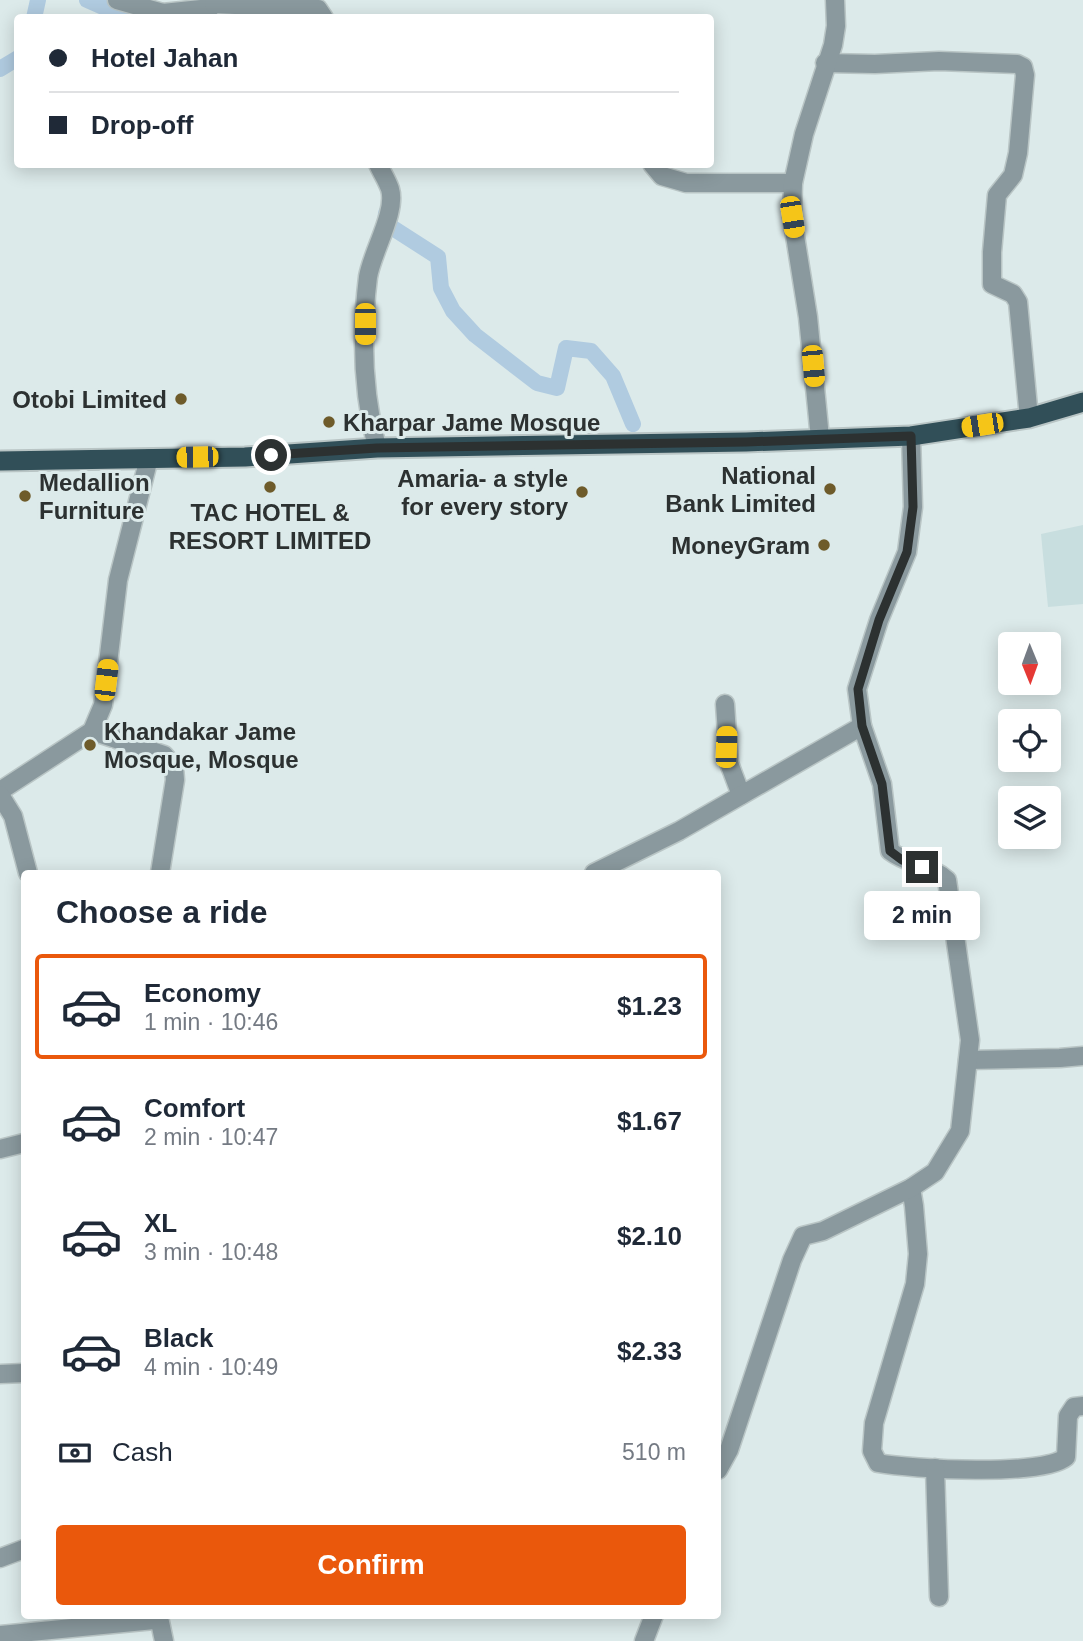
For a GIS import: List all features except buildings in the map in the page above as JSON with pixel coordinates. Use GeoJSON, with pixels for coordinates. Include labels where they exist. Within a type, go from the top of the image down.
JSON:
{"type":"FeatureCollection","features":[{"type":"Feature","properties":{"kind":"highway"},"geometry":{"type":"LineString","coordinates":[[0,461],[245,457],[377,448],[911,436],[1030,418],[1083,402]]}},
{"type":"Feature","properties":{"kind":"street"},"geometry":{"type":"LineString","coordinates":[[820,438],[808,317],[792,217],[793,183],[804,134],[833,45],[836,26],[835,0]]}},
{"type":"Feature","properties":{"kind":"street"},"geometry":{"type":"LineString","coordinates":[[123,1],[163,13],[210,8],[215,2],[318,9],[321,14]]}},
{"type":"Feature","properties":{"kind":"street"},"geometry":{"type":"LineString","coordinates":[[825,63],[939,61],[1017,64],[1023,67],[1025,75],[1013,175],[997,195],[992,284],[1013,294],[1018,302],[1030,418]]}},
{"type":"Feature","properties":{"kind":"street"},"geometry":{"type":"LineString","coordinates":[[377,448],[366,386],[365,304],[369,273],[389,210],[391,191],[380,168]]}},
{"type":"Feature","properties":{"kind":"street"},"geometry":{"type":"LineString","coordinates":[[655,168],[662,176],[686,183],[793,183]]}},
{"type":"Feature","properties":{"kind":"street"},"geometry":{"type":"LineString","coordinates":[[721,1465],[729,1450],[792,1259],[803,1236],[823,1231],[911,1188],[935,1172],[960,1131],[970,1040],[947,880],[937,871],[902,860],[890,851],[882,784],[862,726],[858,689],[879,620],[907,552],[913,507],[911,436]]}},
{"type":"Feature","properties":{"kind":"street"},"geometry":{"type":"LineString","coordinates":[[28,870],[13,817],[0,793],[92,731],[103,705],[118,580],[149,458]]}},
{"type":"Feature","properties":{"kind":"street"},"geometry":{"type":"LineString","coordinates":[[725,704],[729,763],[741,795]]}},
{"type":"Feature","properties":{"kind":"street"},"geometry":{"type":"LineString","coordinates":[[600,870],[678,831],[862,726]]}},
{"type":"Feature","properties":{"kind":"street"},"geometry":{"type":"LineString","coordinates":[[92,731],[164,755],[174,767],[175,780],[160,870]]}},
{"type":"Feature","properties":{"kind":"street"},"geometry":{"type":"LineString","coordinates":[[968,1060],[1083,1056]]}},
{"type":"Feature","properties":{"kind":"street"},"geometry":{"type":"LineString","coordinates":[[0,1149],[21,1144]]}},
{"type":"Feature","properties":{"kind":"street"},"geometry":{"type":"LineString","coordinates":[[911,1188],[918,1254],[915,1284],[874,1423],[872,1451],[878,1463],[935,1468],[1010,1469],[1059,1463],[1066,1457],[1068,1416],[1074,1407],[1083,1406]]}},
{"type":"Feature","properties":{"kind":"street"},"geometry":{"type":"LineString","coordinates":[[0,1374],[21,1373]]}},
{"type":"Feature","properties":{"kind":"street"},"geometry":{"type":"LineString","coordinates":[[935,1468],[939,1597]]}},
{"type":"Feature","properties":{"kind":"street"},"geometry":{"type":"LineString","coordinates":[[0,1558],[21,1550]]}},
{"type":"Feature","properties":{"kind":"street"},"geometry":{"type":"LineString","coordinates":[[643,1641],[652,1619]]}},
{"type":"Feature","properties":{"kind":"street"},"geometry":{"type":"LineString","coordinates":[[0,1636],[154,1620],[160,1622],[164,1641]]}},
{"type":"Feature","properties":{"kind":"shaded area"},"geometry":{"type":"Polygon","coordinates":[[[1083,525],[1083,604],[1048,607],[1041,534],[1083,525]]]}},
{"type":"Feature","properties":{"kind":"waterway"},"geometry":{"type":"LineString","coordinates":[[35,14],[38,0]]}},
{"type":"Feature","properties":{"kind":"waterway"},"geometry":{"type":"LineString","coordinates":[[87,0],[119,14]]}},
{"type":"Feature","properties":{"kind":"waterway"},"geometry":{"type":"LineString","coordinates":[[0,69],[14,60]]}},
{"type":"Feature","properties":{"kind":"waterway"},"geometry":{"type":"LineString","coordinates":[[386,213],[385,223],[438,257],[441,288],[453,311],[475,335],[537,383],[557,388],[566,348],[591,351],[613,376],[633,424]]}},
{"type":"Feature","properties":{"kind":"place","name":"Otobi Limited"},"geometry":{"type":"Point","coordinates":[181,399]}},
{"type":"Feature","properties":{"kind":"place","name":"Kharpar Jame Mosque"},"geometry":{"type":"Point","coordinates":[329,422]}},
{"type":"Feature","properties":{"kind":"place","name":"TAC HOTEL & RESORT LIMITED"},"geometry":{"type":"Point","coordinates":[270,487]}},
{"type":"Feature","properties":{"kind":"place","name":"National Bank Limited"},"geometry":{"type":"Point","coordinates":[830,489]}},
{"type":"Feature","properties":{"kind":"place","name":"Amaria- a style for every story"},"geometry":{"type":"Point","coordinates":[582,492]}},
{"type":"Feature","properties":{"kind":"place","name":"Medallion Furniture"},"geometry":{"type":"Point","coordinates":[25,496]}},
{"type":"Feature","properties":{"kind":"place","name":"MoneyGram"},"geometry":{"type":"Point","coordinates":[824,545]}},
{"type":"Feature","properties":{"kind":"place","name":"Khandakar Jame Mosque, Mosque"},"geometry":{"type":"Point","coordinates":[90,745]}},
{"type":"Feature","properties":{"kind":"route"},"geometry":{"type":"LineString","coordinates":[[271,455],[377,448],[746,442],[911,436],[913,507],[907,552],[879,620],[858,689],[862,726],[882,784],[890,851],[902,860],[922,867]]}}]}
